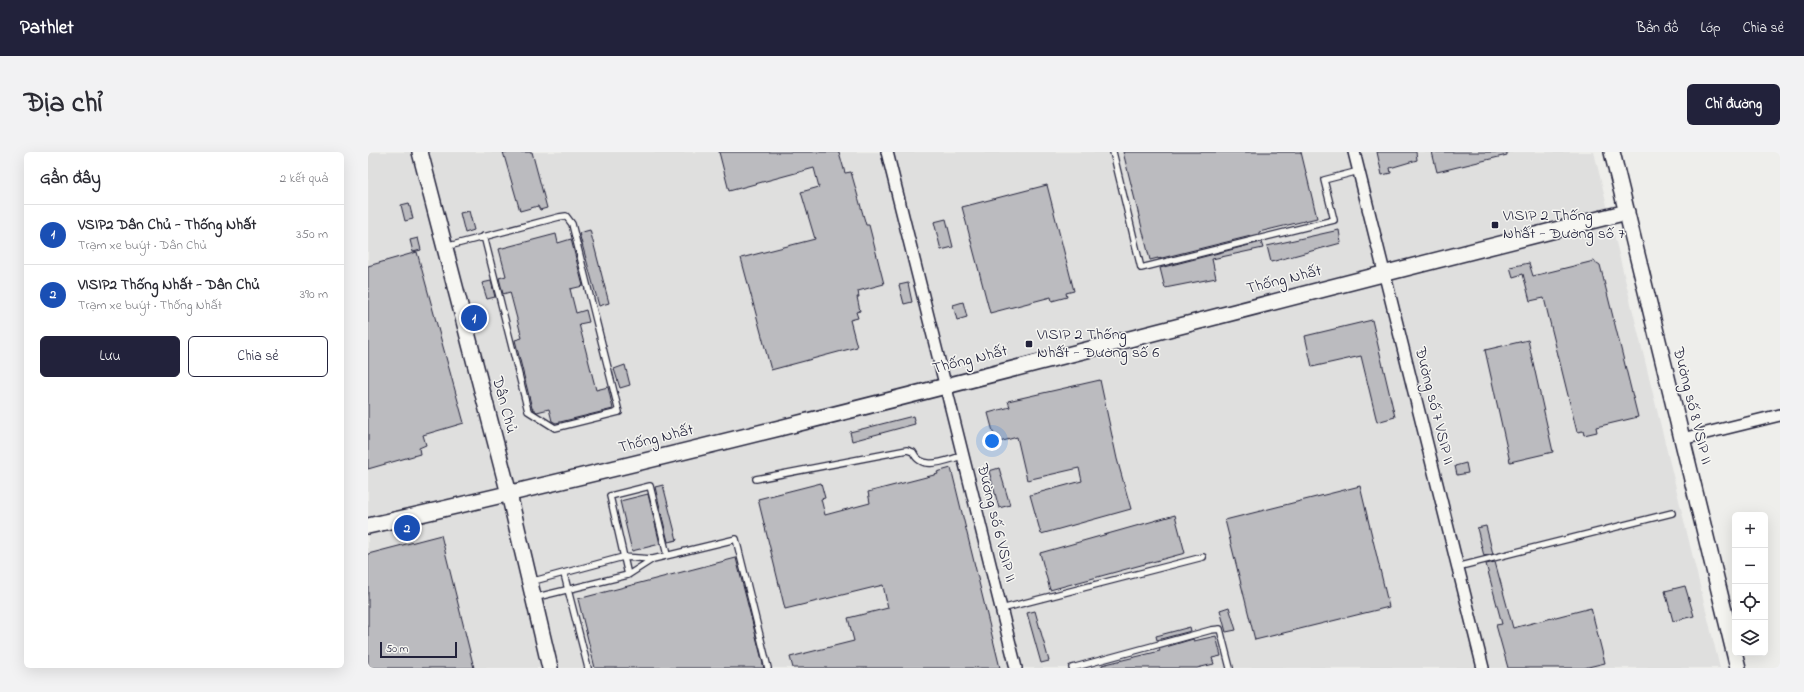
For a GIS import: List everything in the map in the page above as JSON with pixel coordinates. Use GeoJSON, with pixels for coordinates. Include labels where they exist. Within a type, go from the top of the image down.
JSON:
{"type":"FeatureCollection","features":[{"type":"Feature","properties":{"kind":"street","name":"Dân Chủ"},"geometry":{"type":"LineString","coordinates":[[420,152],[509,494],[550,668]]}},
{"type":"Feature","properties":{"kind":"street","name":"Đường số 6 VSIP II"},"geometry":{"type":"LineString","coordinates":[[887,152],[944,386],[1016,668]]}},
{"type":"Feature","properties":{"kind":"street","name":"Đường số 7 VSIP II"},"geometry":{"type":"LineString","coordinates":[[1354,152],[1483,668]]}},
{"type":"Feature","properties":{"kind":"street","name":"Đường số 8 VSIP II"},"geometry":{"type":"LineString","coordinates":[[1612,152],[1738,668]]}},
{"type":"Feature","properties":{"kind":"street","name":"Thống Nhất"},"geometry":{"type":"LineString","coordinates":[[368,526],[509,494],[944,386],[1627,212]]}},
{"type":"Feature","properties":{"kind":"street"},"geometry":{"type":"LineString","coordinates":[[1682,439],[1780,414]]}},
{"type":"Feature","properties":{"kind":"lane"},"geometry":{"type":"LineString","coordinates":[[1113,152],[1141,268],[1334,220],[1324,180],[1359,170]]}},
{"type":"Feature","properties":{"kind":"lane"},"geometry":{"type":"LineString","coordinates":[[445,247],[484,236],[559,216],[566,216],[572,224],[619,412],[555,428],[528,411],[484,236]]}},
{"type":"Feature","properties":{"kind":"lane"},"geometry":{"type":"LineString","coordinates":[[756,479],[907,450],[913,452],[916,458],[921,462],[927,463],[937,463],[962,456]]}},
{"type":"Feature","properties":{"kind":"lane"},"geometry":{"type":"LineString","coordinates":[[628,575],[610,496],[650,486],[667,555]]}},
{"type":"Feature","properties":{"kind":"lane"},"geometry":{"type":"LineString","coordinates":[[1457,567],[1672,513]]}},
{"type":"Feature","properties":{"kind":"lane"},"geometry":{"type":"LineString","coordinates":[[533,598],[628,575],[653,559],[736,539],[768,668]]}},
{"type":"Feature","properties":{"kind":"lane"},"geometry":{"type":"LineString","coordinates":[[530,582],[623,557],[653,559]]}},
{"type":"Feature","properties":{"kind":"lane"},"geometry":{"type":"LineString","coordinates":[[1001,609],[1203,557]]}},
{"type":"Feature","properties":{"kind":"lane"},"geometry":{"type":"LineString","coordinates":[[564,574],[570,590],[588,668]]}},
{"type":"Feature","properties":{"kind":"lane"},"geometry":{"type":"LineString","coordinates":[[1072,668],[1211,630],[1220,629],[1230,668]]}},
{"type":"Feature","properties":{"kind":"shaded area"},"geometry":{"type":"Polygon","coordinates":[[[368,152],[1594,152],[1720,668],[368,668],[368,152]]]}},
{"type":"Feature","properties":{"kind":"building"},"geometry":{"type":"Polygon","coordinates":[[[503,152],[532,152],[547,208],[540,210],[538,206],[520,211],[503,152]]]}},
{"type":"Feature","properties":{"kind":"building"},"geometry":{"type":"Polygon","coordinates":[[[719,152],[839,152],[845,173],[851,172],[866,225],[869,225],[884,284],[858,291],[859,297],[857,297],[860,311],[856,312],[858,318],[850,320],[857,347],[771,370],[741,258],[815,239],[801,192],[819,187],[814,168],[729,191],[719,152]]]}},
{"type":"Feature","properties":{"kind":"building"},"geometry":{"type":"Polygon","coordinates":[[[1123,152],[1301,152],[1317,218],[1259,232],[1259,234],[1150,260],[1123,152]]]}},
{"type":"Feature","properties":{"kind":"building"},"geometry":{"type":"Polygon","coordinates":[[[1377,152],[1416,152],[1417,160],[1390,168],[1391,173],[1382,175],[1377,152]]]}},
{"type":"Feature","properties":{"kind":"building"},"geometry":{"type":"Polygon","coordinates":[[[1432,152],[1507,152],[1507,155],[1437,172],[1432,152]]]}},
{"type":"Feature","properties":{"kind":"building"},"geometry":{"type":"Polygon","coordinates":[[[1047,185],[1074,291],[1066,293],[1067,297],[1052,301],[1051,297],[990,313],[962,207],[1047,185]]]}},
{"type":"Feature","properties":{"kind":"building"},"geometry":{"type":"Polygon","coordinates":[[[409,203],[413,219],[405,221],[401,205],[409,203]]]}},
{"type":"Feature","properties":{"kind":"building"},"geometry":{"type":"Polygon","coordinates":[[[469,211],[474,230],[465,233],[460,213],[469,211]]]}},
{"type":"Feature","properties":{"kind":"building"},"geometry":{"type":"Polygon","coordinates":[[[946,219],[953,247],[941,250],[934,222],[946,219]]]}},
{"type":"Feature","properties":{"kind":"building"},"geometry":{"type":"Polygon","coordinates":[[[590,230],[609,303],[599,306],[579,233],[590,230]]]}},
{"type":"Feature","properties":{"kind":"building"},"geometry":{"type":"Polygon","coordinates":[[[1339,230],[1341,243],[1271,262],[1267,246],[1339,230]]]}},
{"type":"Feature","properties":{"kind":"building"},"geometry":{"type":"Polygon","coordinates":[[[556,234],[558,243],[571,239],[583,286],[570,289],[576,313],[586,310],[589,322],[579,324],[596,390],[608,387],[613,409],[556,423],[552,421],[549,409],[537,412],[532,408],[515,340],[522,338],[510,292],[503,294],[499,278],[506,276],[499,249],[556,234]]]}},
{"type":"Feature","properties":{"kind":"building"},"geometry":{"type":"Polygon","coordinates":[[[418,238],[421,250],[413,252],[410,240],[418,238]]]}},
{"type":"Feature","properties":{"kind":"building"},"geometry":{"type":"Polygon","coordinates":[[[1261,242],[1263,248],[1212,259],[1216,278],[1165,288],[1160,268],[1261,242]]]}},
{"type":"Feature","properties":{"kind":"building"},"geometry":{"type":"Polygon","coordinates":[[[417,252],[464,423],[423,435],[426,445],[419,448],[420,454],[368,469],[368,266],[417,252]]]}},
{"type":"Feature","properties":{"kind":"building"},"geometry":{"type":"Polygon","coordinates":[[[1594,261],[1600,265],[1638,417],[1596,427],[1597,432],[1584,435],[1583,431],[1577,432],[1544,298],[1530,301],[1523,274],[1513,277],[1510,267],[1529,263],[1533,276],[1594,261]]]}},
{"type":"Feature","properties":{"kind":"building"},"geometry":{"type":"Polygon","coordinates":[[[491,281],[495,297],[487,299],[482,283],[491,281]]]}},
{"type":"Feature","properties":{"kind":"building"},"geometry":{"type":"Polygon","coordinates":[[[908,283],[912,302],[904,304],[899,285],[908,283]]]}},
{"type":"Feature","properties":{"kind":"building"},"geometry":{"type":"Polygon","coordinates":[[[963,302],[967,317],[957,320],[953,305],[963,302]]]}},
{"type":"Feature","properties":{"kind":"building"},"geometry":{"type":"Polygon","coordinates":[[[1372,320],[1395,417],[1377,422],[1361,356],[1312,367],[1305,336],[1372,320]]]}},
{"type":"Feature","properties":{"kind":"building"},"geometry":{"type":"Polygon","coordinates":[[[1528,340],[1553,452],[1510,462],[1485,350],[1528,340]]]}},
{"type":"Feature","properties":{"kind":"building"},"geometry":{"type":"Polygon","coordinates":[[[625,365],[630,385],[620,388],[614,369],[625,365]]]}},
{"type":"Feature","properties":{"kind":"building"},"geometry":{"type":"Polygon","coordinates":[[[1100,380],[1117,459],[1131,509],[1041,534],[1030,495],[1082,481],[1079,468],[1027,480],[1017,437],[996,443],[988,413],[1010,407],[1008,401],[1100,380]]]}},
{"type":"Feature","properties":{"kind":"building"},"geometry":{"type":"Polygon","coordinates":[[[913,416],[915,424],[852,441],[850,432],[913,416]]]}},
{"type":"Feature","properties":{"kind":"building"},"geometry":{"type":"Polygon","coordinates":[[[1466,463],[1468,473],[1457,475],[1455,466],[1466,463]]]}},
{"type":"Feature","properties":{"kind":"building"},"geometry":{"type":"Polygon","coordinates":[[[951,468],[1000,668],[793,668],[790,657],[854,641],[848,618],[888,608],[883,585],[785,609],[758,499],[821,483],[825,498],[821,499],[825,515],[870,503],[868,492],[938,474],[937,472],[951,468]]]}},
{"type":"Feature","properties":{"kind":"building"},"geometry":{"type":"Polygon","coordinates":[[[999,468],[1010,505],[999,508],[989,471],[999,468]]]}},
{"type":"Feature","properties":{"kind":"building"},"geometry":{"type":"Polygon","coordinates":[[[663,485],[677,540],[668,542],[655,487],[663,485]]]}},
{"type":"Feature","properties":{"kind":"building"},"geometry":{"type":"Polygon","coordinates":[[[1360,486],[1389,607],[1255,640],[1225,520],[1360,486]]]}},
{"type":"Feature","properties":{"kind":"building"},"geometry":{"type":"Polygon","coordinates":[[[648,494],[660,544],[632,551],[620,501],[648,494]]]}},
{"type":"Feature","properties":{"kind":"building"},"geometry":{"type":"Polygon","coordinates":[[[1175,515],[1185,553],[1050,590],[1040,553],[1175,515]]]}},
{"type":"Feature","properties":{"kind":"building"},"geometry":{"type":"Polygon","coordinates":[[[1486,526],[1493,554],[1484,556],[1477,528],[1486,526]]]}},
{"type":"Feature","properties":{"kind":"building"},"geometry":{"type":"Polygon","coordinates":[[[441,535],[474,668],[368,668],[368,554],[441,535]]]}},
{"type":"Feature","properties":{"kind":"building"},"geometry":{"type":"Polygon","coordinates":[[[736,558],[764,668],[595,668],[578,599],[736,558]]]}},
{"type":"Feature","properties":{"kind":"building"},"geometry":{"type":"Polygon","coordinates":[[[1495,562],[1513,628],[1591,608],[1605,663],[1584,668],[1508,668],[1496,625],[1502,624],[1486,564],[1495,562]]]}},
{"type":"Feature","properties":{"kind":"building"},"geometry":{"type":"Polygon","coordinates":[[[1685,586],[1694,616],[1673,621],[1665,591],[1685,586]]]}},
{"type":"Feature","properties":{"kind":"building"},"geometry":{"type":"Polygon","coordinates":[[[1229,607],[1236,630],[1226,632],[1220,610],[1229,607]]]}},
{"type":"Feature","properties":{"kind":"building"},"geometry":{"type":"Polygon","coordinates":[[[1035,611],[1049,661],[1041,663],[1027,613],[1035,611]]]}},
{"type":"Feature","properties":{"kind":"building"},"geometry":{"type":"Polygon","coordinates":[[[1190,627],[1191,631],[1157,640],[1156,636],[1190,627]]]}},
{"type":"Feature","properties":{"kind":"building"},"geometry":{"type":"Polygon","coordinates":[[[1216,636],[1221,656],[1212,658],[1214,664],[1197,668],[1102,668],[1102,665],[1160,651],[1159,649],[1193,639],[1194,641],[1216,636]]]}},
{"type":"Feature","properties":{"kind":"place","name":"VISIP 2 Thống Nhất - Đường số 7"},"geometry":{"type":"Point","coordinates":[1495,225]}},
{"type":"Feature","properties":{"kind":"place","name":"VSIP2 Dân Chủ - Thống Nhất"},"geometry":{"type":"Point","coordinates":[474,318]}},
{"type":"Feature","properties":{"kind":"place","name":"VISIP 2 Thống Nhất - Đường số 6"},"geometry":{"type":"Point","coordinates":[1029,344]}},
{"type":"Feature","properties":{"kind":"place","name":"VISIP2 Thống Nhất - Dân Chủ"},"geometry":{"type":"Point","coordinates":[407,528]}}]}
